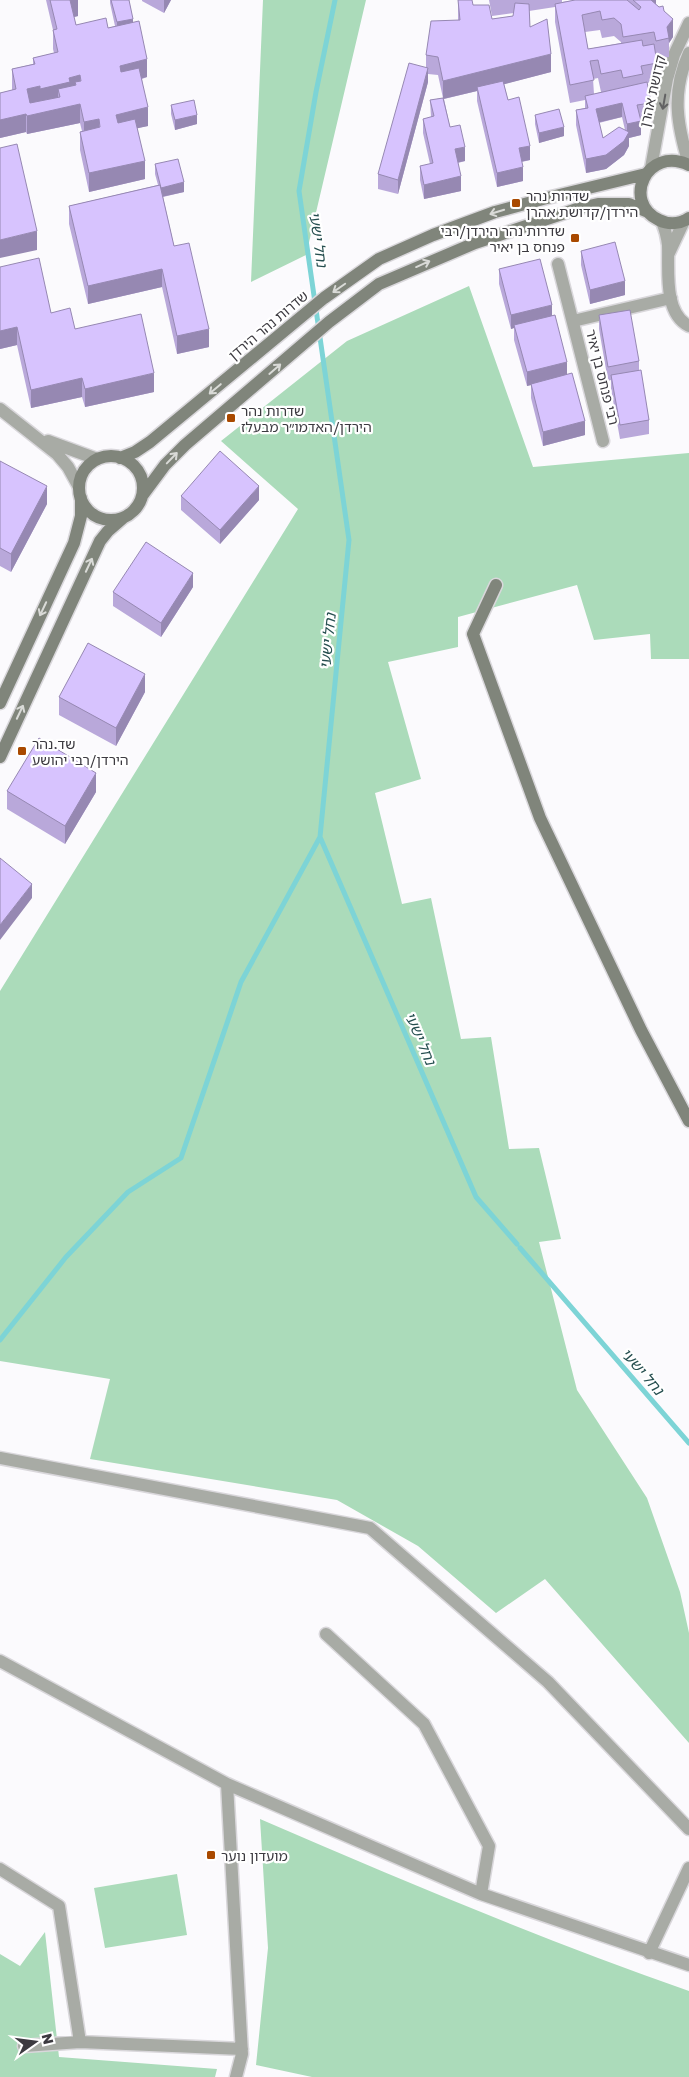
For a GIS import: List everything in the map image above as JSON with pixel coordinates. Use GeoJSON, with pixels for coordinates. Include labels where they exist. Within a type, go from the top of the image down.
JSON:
{"type":"FeatureCollection","features":[{"type":"Feature","properties":{"kind":"main road","name":"שדרות נהר הירדן"},"geometry":{"type":"LineString","coordinates":[[120,458],[135,452],[150,442],[324,298],[378,260],[433,235],[495,212],[649,171],[666,160],[674,160],[689,165]]}},
{"type":"Feature","properties":{"kind":"main road"},"geometry":{"type":"LineString","coordinates":[[648,212],[640,193],[642,183],[649,171]]}},
{"type":"Feature","properties":{"kind":"main road"},"geometry":{"type":"LineString","coordinates":[[0,756],[100,541],[108,531],[132,513],[142,496],[165,466],[185,445],[329,322],[379,284],[475,243],[580,208],[598,204],[629,204],[648,212],[662,222],[677,223],[687,220]]}},
{"type":"Feature","properties":{"kind":"main road"},"geometry":{"type":"LineString","coordinates":[[0,702],[74,543],[81,516],[80,493],[84,471],[97,459],[105,457],[120,458],[136,468],[143,486],[142,496]]}},
{"type":"Feature","properties":{"kind":"main road"},"geometry":{"type":"LineString","coordinates":[[80,493],[86,508],[93,515],[108,520],[123,518]]}},
{"type":"Feature","properties":{"kind":"main road"},"geometry":{"type":"LineString","coordinates":[[496,585],[473,634],[540,818],[641,1030],[689,1121]]}},
{"type":"Feature","properties":{"kind":"street","name":"קדושת אהרן"},"geometry":{"type":"LineString","coordinates":[[649,171],[667,79],[674,55],[689,23]]}},
{"type":"Feature","properties":{"kind":"street","name":"קדושת אהרן"},"geometry":{"type":"LineString","coordinates":[[689,53],[680,79],[677,101],[680,134],[689,165]]}},
{"type":"Feature","properties":{"kind":"street"},"geometry":{"type":"LineString","coordinates":[[667,260],[672,245],[687,220]]}},
{"type":"Feature","properties":{"kind":"street"},"geometry":{"type":"LineString","coordinates":[[662,222],[667,238],[667,274],[671,298],[676,314],[689,326]]}},
{"type":"Feature","properties":{"kind":"street","name":"רבי פנחס בן יאיר"},"geometry":{"type":"LineString","coordinates":[[558,264],[603,441]]}},
{"type":"Feature","properties":{"kind":"street","name":"רבי פנחס בן יאיר"},"geometry":{"type":"LineString","coordinates":[[573,321],[671,298]]}},
{"type":"Feature","properties":{"kind":"street"},"geometry":{"type":"LineString","coordinates":[[0,409],[57,454],[68,467],[80,493]]}},
{"type":"Feature","properties":{"kind":"street"},"geometry":{"type":"LineString","coordinates":[[28,430],[51,443],[97,459]]}},
{"type":"Feature","properties":{"kind":"street"},"geometry":{"type":"LineString","coordinates":[[0,1458],[370,1528],[548,1682],[689,1829]]}},
{"type":"Feature","properties":{"kind":"street"},"geometry":{"type":"LineString","coordinates":[[326,1634],[424,1724],[489,1846],[481,1894]]}},
{"type":"Feature","properties":{"kind":"street"},"geometry":{"type":"LineString","coordinates":[[0,1661],[227,1784],[481,1894],[649,1953],[689,1965]]}},
{"type":"Feature","properties":{"kind":"street"},"geometry":{"type":"LineString","coordinates":[[227,1784],[242,2049],[236,2077]]}},
{"type":"Feature","properties":{"kind":"street"},"geometry":{"type":"LineString","coordinates":[[649,1953],[689,1868]]}},
{"type":"Feature","properties":{"kind":"street"},"geometry":{"type":"LineString","coordinates":[[0,1869],[59,1906],[80,2042]]}},
{"type":"Feature","properties":{"kind":"street"},"geometry":{"type":"LineString","coordinates":[[24,2046],[80,2042],[242,2049]]}},
{"type":"Feature","properties":{"kind":"green space"},"geometry":{"type":"Polygon","coordinates":[[[263,0],[366,0],[306,255],[251,282],[263,0]]]}},
{"type":"Feature","properties":{"kind":"green space"},"geometry":{"type":"Polygon","coordinates":[[[469,286],[533,467],[689,453],[689,659],[651,659],[650,634],[594,640],[577,585],[458,617],[458,647],[388,662],[421,779],[375,793],[402,904],[431,898],[461,1039],[491,1037],[509,1149],[539,1148],[561,1239],[539,1242],[577,1390],[647,1498],[680,1592],[689,1633],[689,1743],[545,1579],[496,1613],[418,1546],[337,1500],[90,1459],[110,1379],[0,1361],[0,991],[298,509],[221,441],[347,341],[469,286]]]}},
{"type":"Feature","properties":{"kind":"green space"},"geometry":{"type":"Polygon","coordinates":[[[260,1819],[473,1909],[689,1991],[689,2077],[312,2077],[256,2065],[268,1948],[260,1819]]]}},
{"type":"Feature","properties":{"kind":"green space"},"geometry":{"type":"Polygon","coordinates":[[[177,1874],[187,1935],[105,1948],[94,1888],[177,1874]]]}},
{"type":"Feature","properties":{"kind":"green space"},"geometry":{"type":"Polygon","coordinates":[[[45,1932],[59,2057],[217,2069],[215,2077],[0,2077],[0,1954],[20,1966],[45,1932]]]}},
{"type":"Feature","properties":{"kind":"building"},"geometry":{"type":"Polygon","coordinates":[[[50,0],[70,0],[76,25],[106,18],[108,28],[139,21],[147,59],[120,66],[121,72],[139,68],[148,107],[116,115],[118,123],[135,119],[145,161],[89,173],[80,132],[100,127],[99,119],[84,122],[80,104],[0,120],[0,93],[16,89],[12,69],[35,64],[33,58],[58,52],[53,30],[57,29],[50,0]],[[80,75],[69,78],[70,82],[40,89],[40,86],[27,89],[30,103],[60,97],[58,89],[76,85],[75,82],[81,81],[80,75]]]}},
{"type":"Feature","properties":{"kind":"building"},"geometry":{"type":"Polygon","coordinates":[[[111,0],[129,0],[133,19],[117,22],[111,0]]]}},
{"type":"Feature","properties":{"kind":"building"},"geometry":{"type":"Polygon","coordinates":[[[458,0],[472,0],[473,5],[489,5],[492,19],[513,16],[515,3],[529,4],[530,27],[547,19],[551,54],[443,81],[438,57],[426,55],[431,21],[460,20],[458,0]]]}},
{"type":"Feature","properties":{"kind":"building"},"geometry":{"type":"Polygon","coordinates":[[[575,0],[627,0],[639,10],[641,7],[633,0],[651,0],[659,7],[663,6],[664,11],[673,19],[667,27],[669,38],[656,41],[654,32],[623,37],[621,24],[614,18],[602,20],[600,11],[582,15],[588,49],[642,40],[643,46],[654,44],[657,63],[641,66],[643,74],[623,78],[621,70],[601,74],[598,60],[590,61],[594,80],[570,85],[555,4],[575,0]]]}},
{"type":"Feature","properties":{"kind":"building"},"geometry":{"type":"Polygon","coordinates":[[[409,63],[428,68],[398,180],[378,174],[409,63]]]}},
{"type":"Feature","properties":{"kind":"building"},"geometry":{"type":"Polygon","coordinates":[[[503,81],[508,100],[519,97],[530,146],[519,148],[523,167],[497,173],[477,87],[503,81]]]}},
{"type":"Feature","properties":{"kind":"building"},"geometry":{"type":"Polygon","coordinates":[[[647,82],[650,97],[644,104],[637,105],[641,121],[627,124],[622,103],[596,109],[603,138],[619,127],[629,132],[624,141],[606,155],[586,159],[576,110],[588,108],[585,96],[647,82]]]}},
{"type":"Feature","properties":{"kind":"building"},"geometry":{"type":"Polygon","coordinates":[[[443,98],[450,127],[460,125],[465,147],[455,149],[461,176],[424,185],[420,166],[433,163],[423,119],[434,116],[430,100],[443,98]]]}},
{"type":"Feature","properties":{"kind":"building"},"geometry":{"type":"Polygon","coordinates":[[[194,100],[197,115],[175,120],[171,105],[194,100]]]}},
{"type":"Feature","properties":{"kind":"building"},"geometry":{"type":"Polygon","coordinates":[[[559,109],[564,127],[539,133],[535,115],[559,109]]]}},
{"type":"Feature","properties":{"kind":"building"},"geometry":{"type":"Polygon","coordinates":[[[17,144],[37,231],[0,240],[0,148],[17,144]]]}},
{"type":"Feature","properties":{"kind":"building"},"geometry":{"type":"Polygon","coordinates":[[[178,159],[184,182],[161,188],[155,164],[178,159]]]}},
{"type":"Feature","properties":{"kind":"building"},"geometry":{"type":"Polygon","coordinates":[[[160,185],[174,246],[189,243],[209,329],[177,336],[162,269],[88,286],[69,206],[160,185]]]}},
{"type":"Feature","properties":{"kind":"building"},"geometry":{"type":"Polygon","coordinates":[[[615,242],[625,281],[590,290],[581,251],[615,242]]]}},
{"type":"Feature","properties":{"kind":"building"},"geometry":{"type":"Polygon","coordinates":[[[39,258],[51,313],[70,308],[75,329],[141,314],[154,373],[85,389],[82,378],[31,390],[17,327],[0,331],[0,267],[39,258]]]}},
{"type":"Feature","properties":{"kind":"building"},"geometry":{"type":"Polygon","coordinates":[[[540,259],[552,305],[511,315],[499,269],[540,259]]]}},
{"type":"Feature","properties":{"kind":"building"},"geometry":{"type":"Polygon","coordinates":[[[630,310],[639,361],[608,367],[599,315],[630,310]]]}},
{"type":"Feature","properties":{"kind":"building"},"geometry":{"type":"Polygon","coordinates":[[[555,315],[567,362],[527,372],[514,325],[555,315]]]}},
{"type":"Feature","properties":{"kind":"building"},"geometry":{"type":"Polygon","coordinates":[[[641,370],[649,420],[620,425],[611,375],[641,370]]]}},
{"type":"Feature","properties":{"kind":"building"},"geometry":{"type":"Polygon","coordinates":[[[572,373],[585,421],[543,432],[531,384],[572,373]]]}},
{"type":"Feature","properties":{"kind":"building"},"geometry":{"type":"Polygon","coordinates":[[[220,451],[259,486],[220,530],[181,496],[220,451]]]}},
{"type":"Feature","properties":{"kind":"building"},"geometry":{"type":"Polygon","coordinates":[[[0,461],[47,486],[11,554],[0,548],[0,461]]]}},
{"type":"Feature","properties":{"kind":"building"},"geometry":{"type":"Polygon","coordinates":[[[146,542],[193,573],[161,623],[113,592],[146,542]]]}},
{"type":"Feature","properties":{"kind":"building"},"geometry":{"type":"Polygon","coordinates":[[[88,643],[145,674],[116,728],[59,697],[88,643]]]}},
{"type":"Feature","properties":{"kind":"building"},"geometry":{"type":"Polygon","coordinates":[[[39,738],[96,773],[65,826],[7,791],[39,738]]]}},
{"type":"Feature","properties":{"kind":"building"},"geometry":{"type":"Polygon","coordinates":[[[0,858],[32,884],[0,925],[0,858]]]}},
{"type":"Feature","properties":{"kind":"waterway","name":"נחל ישעי"},"geometry":{"type":"LineString","coordinates":[[335,0],[316,92],[299,191],[349,540],[320,837],[476,1197],[517,1244]]}},
{"type":"Feature","properties":{"kind":"waterway"},"geometry":{"type":"LineString","coordinates":[[0,1340],[66,1257],[128,1192],[181,1158],[241,982],[320,837]]}},
{"type":"Feature","properties":{"kind":"waterway","name":"נחל ישעי"},"geometry":{"type":"LineString","coordinates":[[520,1248],[689,1443]]}},
{"type":"Feature","properties":{"kind":"place","name":"שדרות נהר הירדן/קדושת אהרן"},"geometry":{"type":"Point","coordinates":[516,203]}},
{"type":"Feature","properties":{"kind":"place","name":"שדרות נהר הירדן/רבי פנחס בן יאיר"},"geometry":{"type":"Point","coordinates":[575,238]}},
{"type":"Feature","properties":{"kind":"place","name":"שדרות נהר הירדן/האדמו״ר מבעלז"},"geometry":{"type":"Point","coordinates":[231,418]}},
{"type":"Feature","properties":{"kind":"place","name":"שד.נהר הירדן/רבי יהושע"},"geometry":{"type":"Point","coordinates":[22,751]}},
{"type":"Feature","properties":{"kind":"place","name":"מועדון נוער"},"geometry":{"type":"Point","coordinates":[211,1855]}}]}
